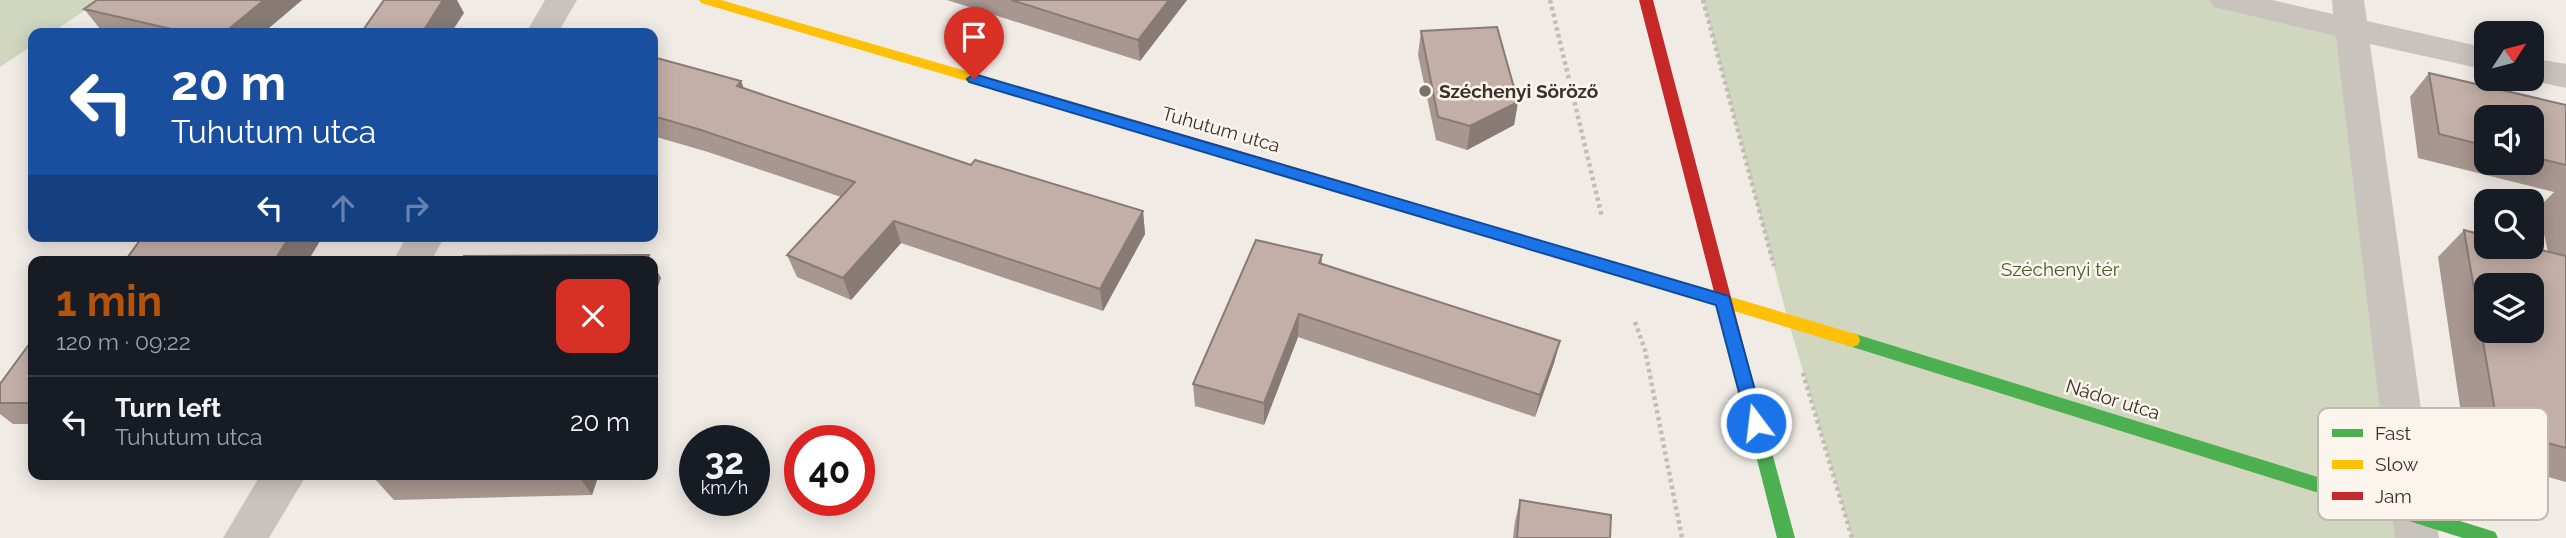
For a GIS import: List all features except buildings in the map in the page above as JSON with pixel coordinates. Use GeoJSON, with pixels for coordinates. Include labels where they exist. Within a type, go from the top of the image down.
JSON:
{"type":"FeatureCollection","features":[{"type":"Feature","properties":{"kind":"street"},"geometry":{"type":"LineString","coordinates":[[545,28],[561,0]]}},
{"type":"Feature","properties":{"kind":"street","name":"Tuhutum utca"},"geometry":{"type":"LineString","coordinates":[[706,0],[1723,300]]}},
{"type":"Feature","properties":{"kind":"street"},"geometry":{"type":"LineString","coordinates":[[1646,0],[1786,538]]}},
{"type":"Feature","properties":{"kind":"street"},"geometry":{"type":"LineString","coordinates":[[2225,0],[2351,14],[2474,55]]}},
{"type":"Feature","properties":{"kind":"street"},"geometry":{"type":"LineString","coordinates":[[2351,14],[2400,408]]}},
{"type":"Feature","properties":{"kind":"street"},"geometry":{"type":"LineString","coordinates":[[2544,71],[2566,76]]}},
{"type":"Feature","properties":{"kind":"street","name":"Nádor utca"},"geometry":{"type":"LineString","coordinates":[[1723,300],[2318,494]]}},
{"type":"Feature","properties":{"kind":"street"},"geometry":{"type":"LineString","coordinates":[[245,538],[281,480]]}},
{"type":"Feature","properties":{"kind":"street","name":"Nádor utca"},"geometry":{"type":"LineString","coordinates":[[2397,520],[2415,526],[2489,538]]}},
{"type":"Feature","properties":{"kind":"green space"},"geometry":{"type":"Polygon","coordinates":[[[0,0],[101,0],[59,28],[28,28],[28,48],[0,67],[0,0]]]}},
{"type":"Feature","properties":{"kind":"green space","name":"Széchenyi tér"},"geometry":{"type":"Polygon","coordinates":[[[1703,0],[2225,0],[2353,29],[2401,408],[2318,408],[2318,520],[2415,520],[2417,538],[1852,538],[1788,320],[1703,0]]]}},
{"type":"Feature","properties":{"kind":"traffic: fast"},"geometry":{"type":"LineString","coordinates":[[1852,340],[2318,485]]}},
{"type":"Feature","properties":{"kind":"traffic: fast"},"geometry":{"type":"LineString","coordinates":[[1747,389],[1786,538]]}},
{"type":"Feature","properties":{"kind":"traffic: fast"},"geometry":{"type":"LineString","coordinates":[[2431,520],[2489,538]]}},
{"type":"Feature","properties":{"kind":"traffic: slow"},"geometry":{"type":"LineString","coordinates":[[706,0],[1137,126]]}},
{"type":"Feature","properties":{"kind":"traffic: slow"},"geometry":{"type":"LineString","coordinates":[[1354,190],[1852,340]]}},
{"type":"Feature","properties":{"kind":"traffic: jam"},"geometry":{"type":"LineString","coordinates":[[1646,0],[1747,389]]}},
{"type":"Feature","properties":{"kind":"traffic: jam"},"geometry":{"type":"LineString","coordinates":[[1137,126],[1354,190]]}},
{"type":"Feature","properties":{"kind":"place","name":"Széchenyi Söröző"},"geometry":{"type":"Point","coordinates":[1425,91]}},
{"type":"Feature","properties":{"kind":"route"},"geometry":{"type":"LineString","coordinates":[[974,79],[1723,300],[1756,423]]}}]}
